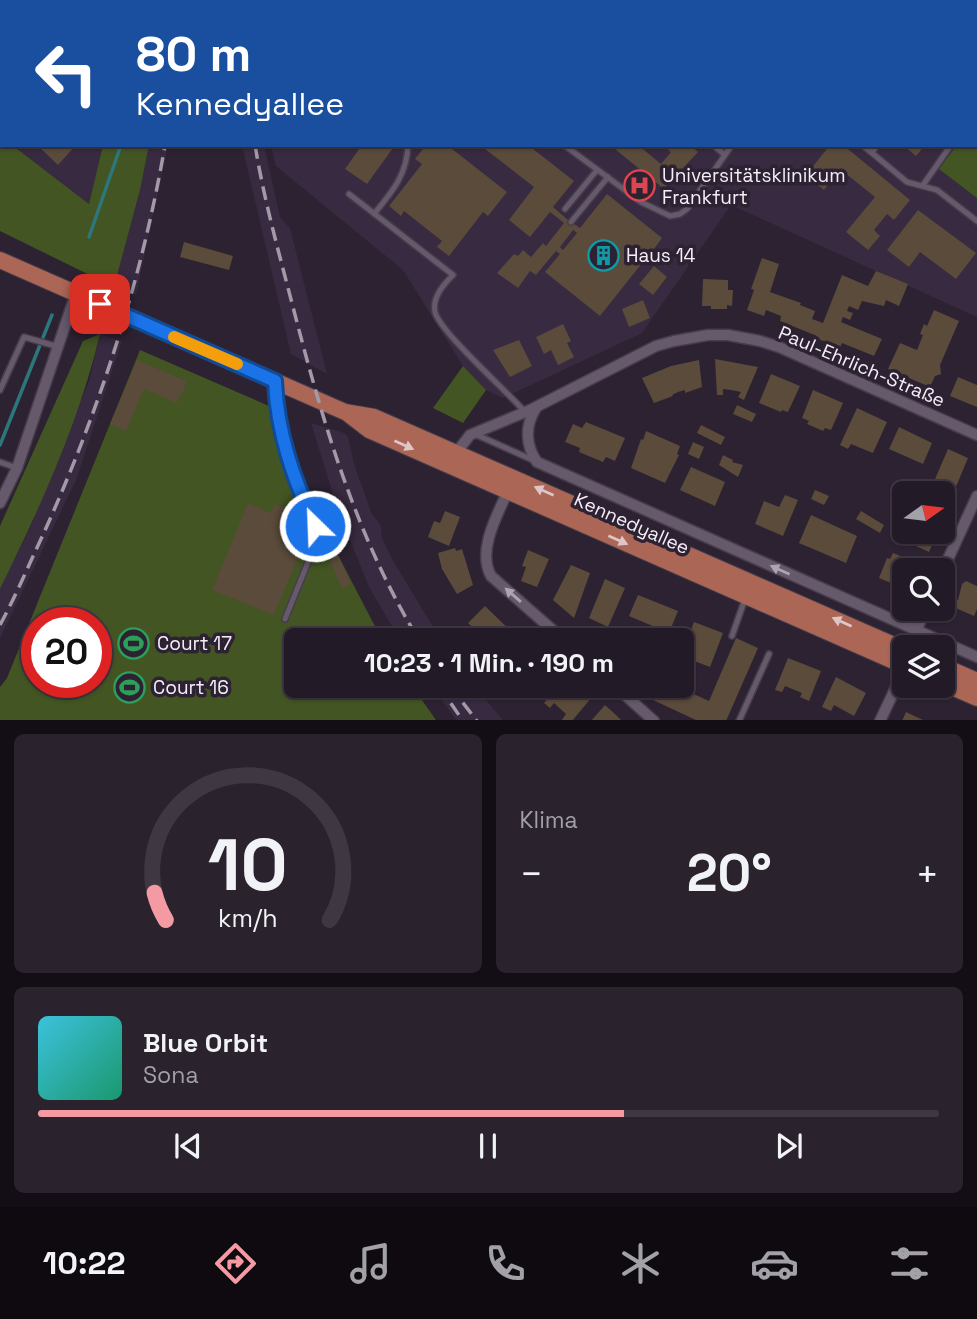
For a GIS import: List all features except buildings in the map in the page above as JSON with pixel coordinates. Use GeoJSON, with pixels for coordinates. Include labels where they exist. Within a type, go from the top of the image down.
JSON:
{"type":"FeatureCollection","features":[{"type":"Feature","properties":{"kind":"main road","name":"Kennedyallee"},"geometry":{"type":"LineString","coordinates":[[0,260],[345,412],[369,430],[892,661]]}},
{"type":"Feature","properties":{"kind":"main road","name":"Kennedyallee"},"geometry":{"type":"LineString","coordinates":[[345,412],[374,417],[892,644]]}},
{"type":"Feature","properties":{"kind":"main road"},"geometry":{"type":"LineString","coordinates":[[955,672],[977,681]]}},
{"type":"Feature","properties":{"kind":"main road"},"geometry":{"type":"LineString","coordinates":[[955,688],[977,698]]}},
{"type":"Feature","properties":{"kind":"street"},"geometry":{"type":"LineString","coordinates":[[0,503],[17,468],[76,293]]}},
{"type":"Feature","properties":{"kind":"street","name":"Paul-Ehrlich-Straße"},"geometry":{"type":"LineString","coordinates":[[456,453],[466,438],[474,433],[536,407],[656,346],[693,337],[728,335],[779,347],[977,435]]}},
{"type":"Feature","properties":{"kind":"street"},"geometry":{"type":"LineString","coordinates":[[536,407],[530,420],[528,440],[537,462]]}},
{"type":"Feature","properties":{"kind":"street"},"geometry":{"type":"LineString","coordinates":[[456,453],[466,473]]}},
{"type":"Feature","properties":{"kind":"street","name":"Kennedyallee"},"geometry":{"type":"LineString","coordinates":[[537,462],[977,657]]}},
{"type":"Feature","properties":{"kind":"street"},"geometry":{"type":"LineString","coordinates":[[508,491],[488,543],[488,571],[550,628]]}},
{"type":"Feature","properties":{"kind":"street"},"geometry":{"type":"LineString","coordinates":[[949,558],[977,496]]}},
{"type":"Feature","properties":{"kind":"street"},"geometry":{"type":"LineString","coordinates":[[916,631],[921,621]]}},
{"type":"Feature","properties":{"kind":"street"},"geometry":{"type":"LineString","coordinates":[[880,720],[892,695]]}},
{"type":"Feature","properties":{"kind":"street"},"geometry":{"type":"LineString","coordinates":[[629,698],[654,720]]}},
{"type":"Feature","properties":{"kind":"lane"},"geometry":{"type":"LineString","coordinates":[[374,214],[399,184],[408,160],[408,147]]}},
{"type":"Feature","properties":{"kind":"lane"},"geometry":{"type":"LineString","coordinates":[[568,147],[641,202],[670,216],[687,209],[731,147]]}},
{"type":"Feature","properties":{"kind":"lane"},"geometry":{"type":"LineString","coordinates":[[715,147],[725,155]]}},
{"type":"Feature","properties":{"kind":"lane"},"geometry":{"type":"LineString","coordinates":[[864,147],[907,181],[937,190],[977,221]]}},
{"type":"Feature","properties":{"kind":"lane"},"geometry":{"type":"LineString","coordinates":[[872,153],[876,147]]}},
{"type":"Feature","properties":{"kind":"lane"},"geometry":{"type":"LineString","coordinates":[[923,185],[950,147]]}},
{"type":"Feature","properties":{"kind":"lane"},"geometry":{"type":"LineString","coordinates":[[565,209],[597,170]]}},
{"type":"Feature","properties":{"kind":"lane"},"geometry":{"type":"LineString","coordinates":[[572,222],[608,177]]}},
{"type":"Feature","properties":{"kind":"lane"},"geometry":{"type":"LineString","coordinates":[[348,194],[453,275],[435,300],[435,313],[446,331],[525,412]]}},
{"type":"Feature","properties":{"kind":"lane"},"geometry":{"type":"LineString","coordinates":[[0,390],[24,337],[60,347]]}},
{"type":"Feature","properties":{"kind":"lane"},"geometry":{"type":"LineString","coordinates":[[275,381],[280,429],[299,489],[315,526],[317,540],[285,618]]}},
{"type":"Feature","properties":{"kind":"lane","name":"Kennedyallee"},"geometry":{"type":"LineString","coordinates":[[474,433],[537,462]]}},
{"type":"Feature","properties":{"kind":"lane"},"geometry":{"type":"LineString","coordinates":[[0,462],[17,468]]}},
{"type":"Feature","properties":{"kind":"lane"},"geometry":{"type":"LineString","coordinates":[[732,636],[746,596]]}},
{"type":"Feature","properties":{"kind":"lane"},"geometry":{"type":"LineString","coordinates":[[739,720],[769,654]]}},
{"type":"Feature","properties":{"kind":"shaded area"},"geometry":{"type":"Polygon","coordinates":[[[15,147],[103,147],[89,204],[15,147]]]}},
{"type":"Feature","properties":{"kind":"shaded area"},"geometry":{"type":"Polygon","coordinates":[[[149,147],[168,147],[136,295],[114,287],[149,147]]]}},
{"type":"Feature","properties":{"kind":"shaded area"},"geometry":{"type":"Polygon","coordinates":[[[242,147],[264,147],[280,217],[290,228],[327,374],[291,354],[242,147]]]}},
{"type":"Feature","properties":{"kind":"shaded area","name":"Universitätsklinikum Frankfurt"},"geometry":{"type":"Polygon","coordinates":[[[271,147],[977,147],[977,317],[731,205],[642,333],[503,398],[486,390],[463,366],[403,270],[276,166],[271,147]]]}},
{"type":"Feature","properties":{"kind":"shaded area"},"geometry":{"type":"Polygon","coordinates":[[[100,334],[122,341],[76,480],[0,638],[0,589],[30,528],[89,381],[100,334]]]}},
{"type":"Feature","properties":{"kind":"shaded area"},"geometry":{"type":"Polygon","coordinates":[[[311,423],[344,433],[348,437],[354,464],[371,512],[381,526],[382,538],[434,628],[393,628],[369,587],[337,507],[311,423]]]}},
{"type":"Feature","properties":{"kind":"shaded area"},"geometry":{"type":"Polygon","coordinates":[[[440,698],[484,698],[503,720],[456,720],[440,698]]]}},
{"type":"Feature","properties":{"kind":"green space"},"geometry":{"type":"Polygon","coordinates":[[[0,147],[15,147],[89,204],[103,147],[149,147],[114,287],[0,231],[0,147]]]}},
{"type":"Feature","properties":{"kind":"green space"},"geometry":{"type":"Polygon","coordinates":[[[956,147],[977,147],[977,198],[939,169],[956,147]]]}},
{"type":"Feature","properties":{"kind":"green space"},"geometry":{"type":"Polygon","coordinates":[[[100,334],[70,432],[30,527],[0,589],[0,526],[83,341],[100,334]]]}},
{"type":"Feature","properties":{"kind":"green space"},"geometry":{"type":"Polygon","coordinates":[[[140,350],[283,412],[331,556],[338,555],[376,628],[284,628],[284,698],[420,698],[436,720],[0,720],[0,687],[7,678],[21,643],[21,698],[112,698],[112,607],[36,607],[140,350]]]}},
{"type":"Feature","properties":{"kind":"green space"},"geometry":{"type":"Polygon","coordinates":[[[463,366],[486,390],[463,423],[433,408],[463,366]]]}},
{"type":"Feature","properties":{"kind":"waterway"},"geometry":{"type":"LineString","coordinates":[[89,237],[120,147]]}},
{"type":"Feature","properties":{"kind":"waterway"},"geometry":{"type":"LineString","coordinates":[[0,445],[52,315]]}},
{"type":"Feature","properties":{"kind":"railway"},"geometry":{"type":"LineString","coordinates":[[0,625],[57,504],[114,353],[143,250],[165,147]]}},
{"type":"Feature","properties":{"kind":"railway"},"geometry":{"type":"LineString","coordinates":[[255,147],[277,247],[329,436],[359,520],[412,628]]}},
{"type":"Feature","properties":{"kind":"railway"},"geometry":{"type":"LineString","coordinates":[[447,698],[462,720]]}},
{"type":"Feature","properties":{"kind":"railway"},"geometry":{"type":"LineString","coordinates":[[459,698],[476,720]]}},
{"type":"Feature","properties":{"kind":"slow traffic"},"geometry":{"type":"LineString","coordinates":[[174,337],[237,364]]}},
{"type":"Feature","properties":{"kind":"place","name":"Universitätsklinikum Frankfurt"},"geometry":{"type":"Point","coordinates":[639,186]}},
{"type":"Feature","properties":{"kind":"place","name":"Haus 14"},"geometry":{"type":"Point","coordinates":[603,255]}},
{"type":"Feature","properties":{"kind":"place","name":"Court 17"},"geometry":{"type":"Point","coordinates":[134,643]}},
{"type":"Feature","properties":{"kind":"place","name":"Court 16"},"geometry":{"type":"Point","coordinates":[130,687]}},
{"type":"Feature","properties":{"kind":"route"},"geometry":{"type":"LineString","coordinates":[[100,304],[275,381],[280,429],[299,489],[315,526]]}}]}
